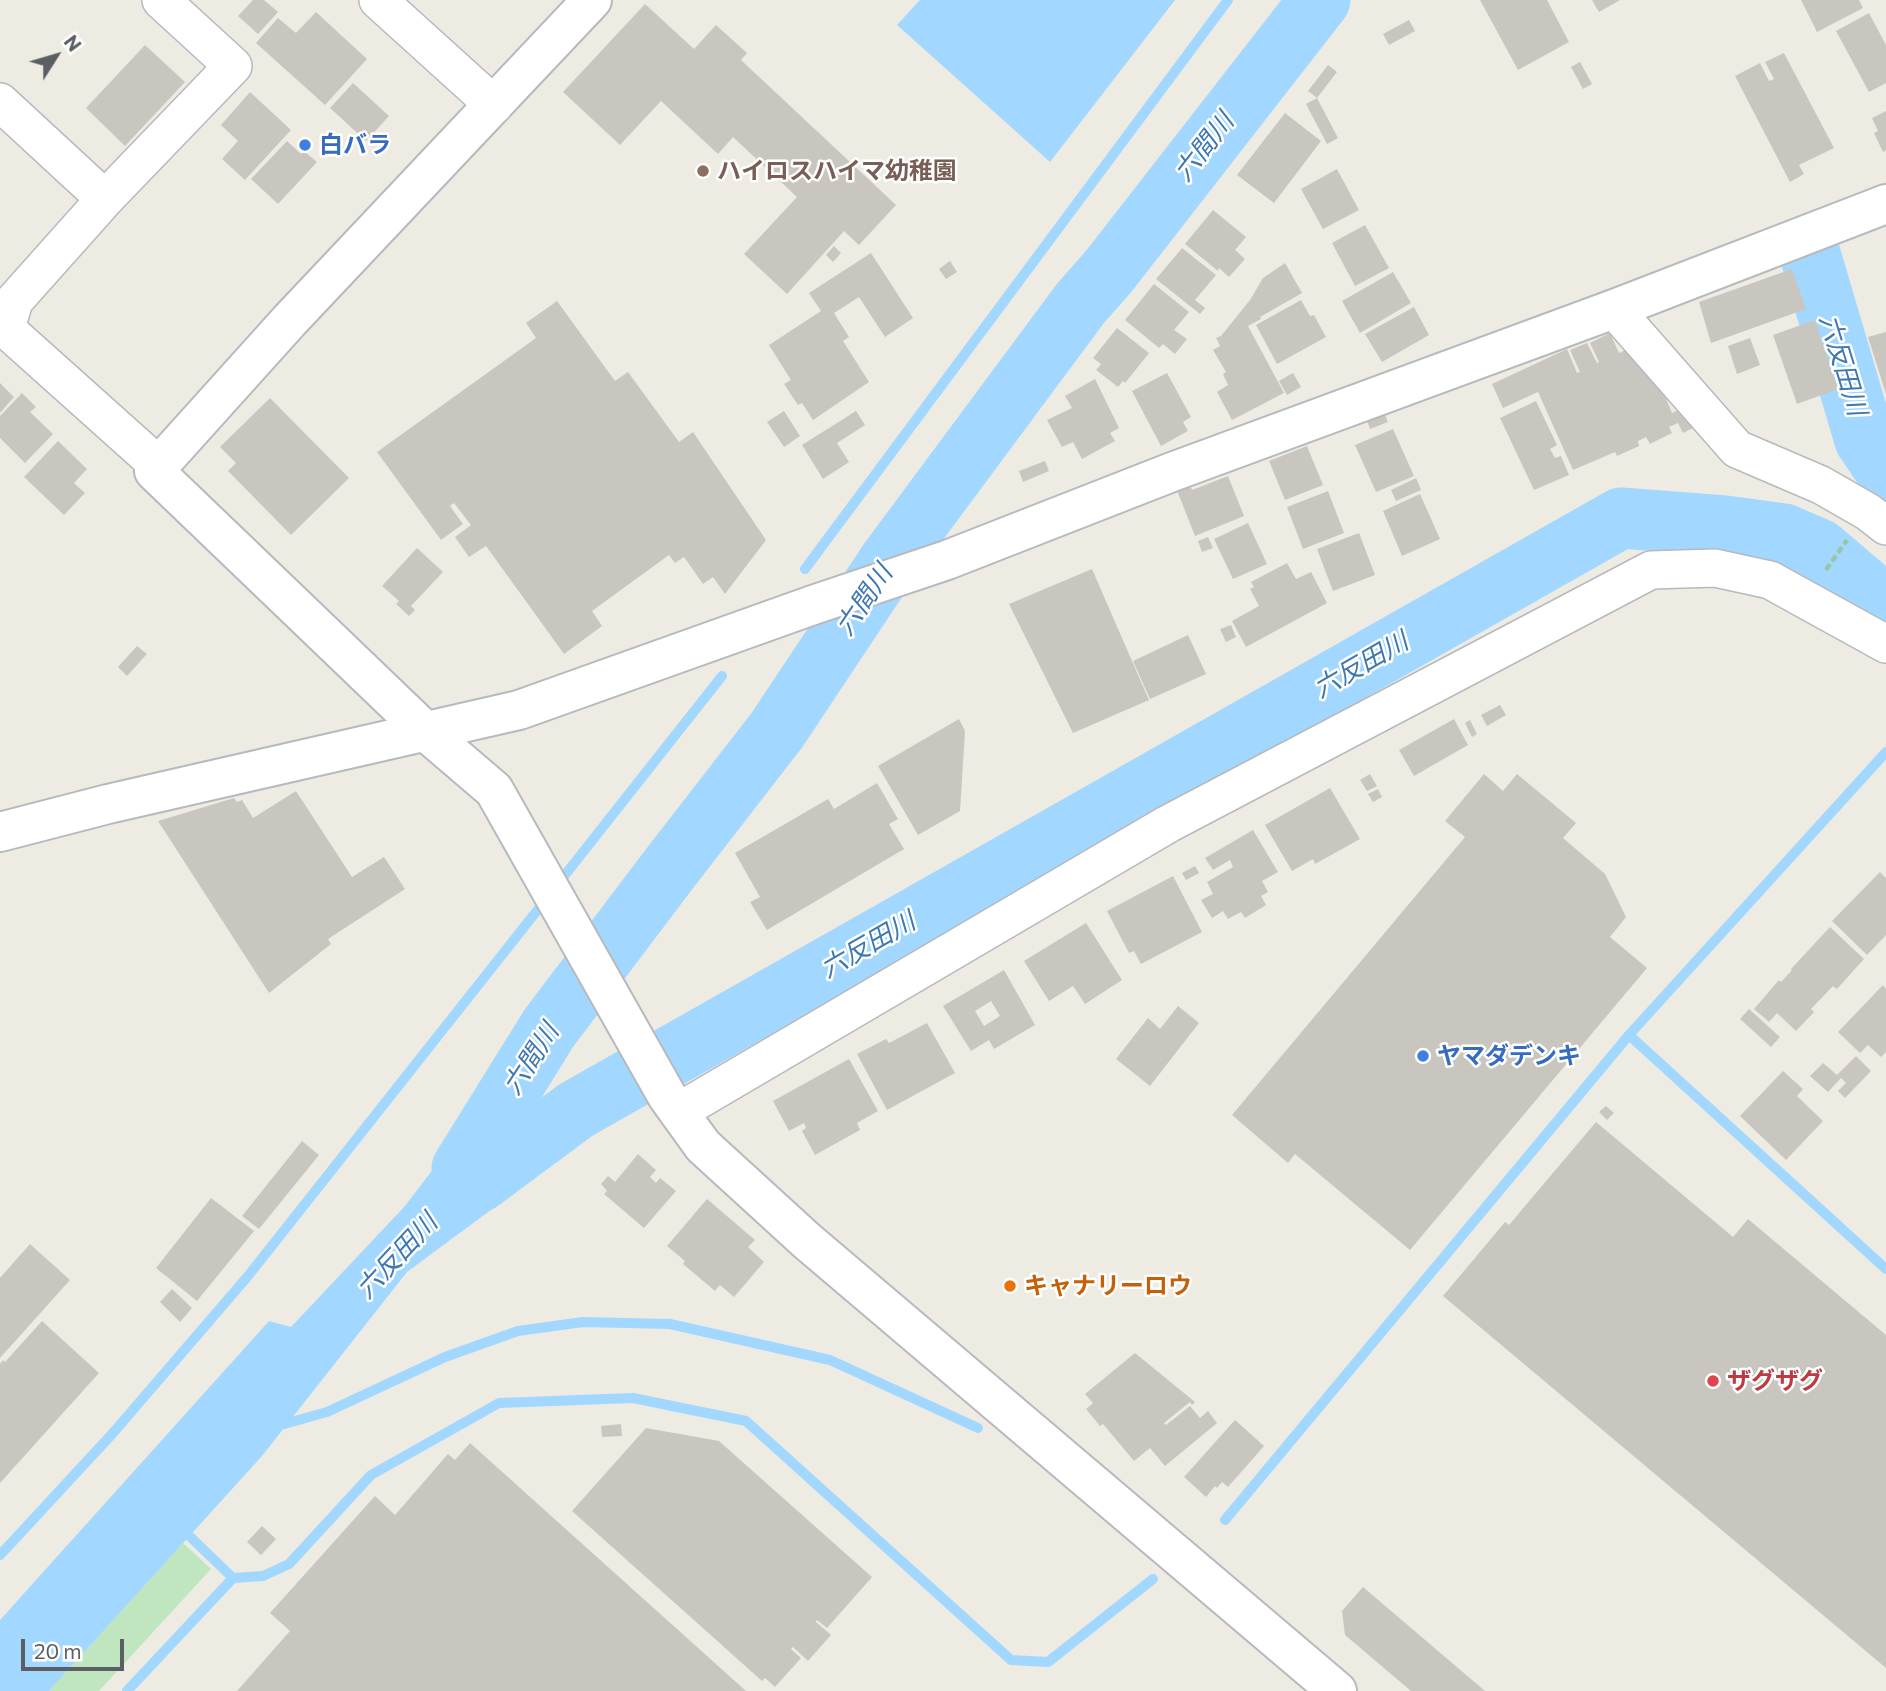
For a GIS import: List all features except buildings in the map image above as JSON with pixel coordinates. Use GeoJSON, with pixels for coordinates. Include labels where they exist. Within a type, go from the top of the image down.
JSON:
{"type":"FeatureCollection","features":[{"type":"Feature","properties":{"kind":"street"},"geometry":{"type":"LineString","coordinates":[[159,466],[6,329],[14,301],[105,199],[233,66],[161,0]]}},
{"type":"Feature","properties":{"kind":"street"},"geometry":{"type":"LineString","coordinates":[[378,0],[494,105]]}},
{"type":"Feature","properties":{"kind":"street"},"geometry":{"type":"LineString","coordinates":[[592,0],[290,320],[155,471],[425,731],[494,790],[672,1104],[703,1146],[807,1241],[1338,1691]]}},
{"type":"Feature","properties":{"kind":"street"},"geometry":{"type":"LineString","coordinates":[[0,102],[105,199]]}},
{"type":"Feature","properties":{"kind":"street"},"geometry":{"type":"LineString","coordinates":[[0,832],[122,801],[519,710],[947,560],[1172,472],[1614,309],[1886,204]]}},
{"type":"Feature","properties":{"kind":"street"},"geometry":{"type":"LineString","coordinates":[[1614,309],[1737,449],[1821,485],[1868,512],[1886,526]]}},
{"type":"Feature","properties":{"kind":"street"},"geometry":{"type":"LineString","coordinates":[[672,1104],[1168,824],[1651,570],[1715,568],[1770,580],[1886,644]]}},
{"type":"Feature","properties":{"kind":"path"},"geometry":{"type":"LineString","coordinates":[[1823,575],[1850,537]]}},
{"type":"Feature","properties":{"kind":"green space"},"geometry":{"type":"Polygon","coordinates":[[[183,1543],[211,1569],[99,1691],[49,1691],[183,1543]]]}},
{"type":"Feature","properties":{"kind":"water"},"geometry":{"type":"Polygon","coordinates":[[[920,0],[1175,0],[1050,162],[897,25],[920,0]]]}},
{"type":"Feature","properties":{"kind":"water"},"geometry":{"type":"Polygon","coordinates":[[[495,1088],[568,1153],[407,1272],[262,1456],[49,1691],[0,1691],[0,1620],[269,1321],[291,1327],[405,1206],[495,1088]]]}},
{"type":"Feature","properties":{"kind":"waterway"},"geometry":{"type":"LineString","coordinates":[[805,569],[1228,0]]}},
{"type":"Feature","properties":{"kind":"waterway","name":"六間川"},"geometry":{"type":"LineString","coordinates":[[462,1168],[549,1028],[777,730],[890,560],[1080,304],[1109,271],[1320,0]]}},
{"type":"Feature","properties":{"kind":"waterway","name":"六反田川"},"geometry":{"type":"LineString","coordinates":[[1810,254],[1865,440],[1886,471]]}},
{"type":"Feature","properties":{"kind":"waterway","name":"六反田川"},"geometry":{"type":"LineString","coordinates":[[479,1182],[576,1110],[1621,518],[1725,526],[1784,534],[1819,549],[1886,606]]}},
{"type":"Feature","properties":{"kind":"waterway"},"geometry":{"type":"LineString","coordinates":[[557,885],[722,676]]}},
{"type":"Feature","properties":{"kind":"waterway"},"geometry":{"type":"LineString","coordinates":[[1629,1035],[1886,752]]}},
{"type":"Feature","properties":{"kind":"waterway"},"geometry":{"type":"LineString","coordinates":[[0,1555],[113,1433],[248,1276],[547,898]]}},
{"type":"Feature","properties":{"kind":"waterway"},"geometry":{"type":"LineString","coordinates":[[1225,1520],[1629,1035],[1886,1269]]}},
{"type":"Feature","properties":{"kind":"waterway"},"geometry":{"type":"LineString","coordinates":[[277,1426],[327,1412],[445,1357],[518,1331],[583,1322],[670,1324],[830,1360],[978,1428]]}},
{"type":"Feature","properties":{"kind":"waterway"},"geometry":{"type":"LineString","coordinates":[[127,1691],[233,1578],[263,1576],[289,1564],[371,1475],[499,1403],[633,1398],[746,1421],[1011,1660],[1048,1662],[1153,1579]]}},
{"type":"Feature","properties":{"kind":"waterway"},"geometry":{"type":"LineString","coordinates":[[180,1527],[233,1578]]}},
{"type":"Feature","properties":{"kind":"place","name":"白バラ"},"geometry":{"type":"Point","coordinates":[305,145]}},
{"type":"Feature","properties":{"kind":"place","name":"ハイロスハイマ幼稚園"},"geometry":{"type":"Point","coordinates":[703,171]}},
{"type":"Feature","properties":{"kind":"place","name":"ヤマダデンキ"},"geometry":{"type":"Point","coordinates":[1423,1056]}},
{"type":"Feature","properties":{"kind":"place","name":"キャナリーロウ"},"geometry":{"type":"Point","coordinates":[1010,1286]}},
{"type":"Feature","properties":{"kind":"place","name":"ザグザグ"},"geometry":{"type":"Point","coordinates":[1713,1381]}}]}
